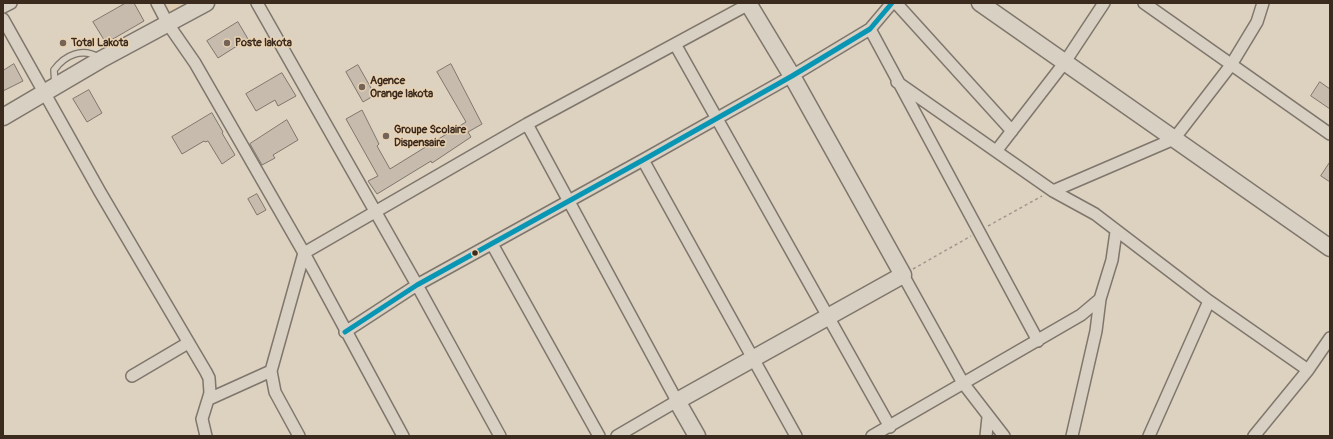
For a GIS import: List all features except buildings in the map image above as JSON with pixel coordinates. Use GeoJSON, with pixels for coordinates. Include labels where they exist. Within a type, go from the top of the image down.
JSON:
{"type":"FeatureCollection","features":[{"type":"Feature","properties":{"kind":"main road"},"geometry":{"type":"LineString","coordinates":[[3,117],[102,59],[206,3]]}},
{"type":"Feature","properties":{"kind":"main road"},"geometry":{"type":"LineString","coordinates":[[697,436],[677,401],[753,357],[828,318],[903,275],[792,76],[749,3]]}},
{"type":"Feature","properties":{"kind":"main road"},"geometry":{"type":"LineString","coordinates":[[980,3],[1330,248]]}},
{"type":"Feature","properties":{"kind":"street"},"geometry":{"type":"LineString","coordinates":[[3,7],[11,3]]}},
{"type":"Feature","properties":{"kind":"street"},"geometry":{"type":"LineString","coordinates":[[157,3],[168,24],[196,63],[304,253],[345,332],[403,436]]}},
{"type":"Feature","properties":{"kind":"street"},"geometry":{"type":"LineString","coordinates":[[257,3],[417,284],[500,436]]}},
{"type":"Feature","properties":{"kind":"street"},"geometry":{"type":"LineString","coordinates":[[299,436],[275,392],[271,371],[304,253],[527,124],[749,3]]}},
{"type":"Feature","properties":{"kind":"street"},"geometry":{"type":"LineString","coordinates":[[345,332],[417,284],[492,244],[792,76],[870,29],[892,3]]}},
{"type":"Feature","properties":{"kind":"street"},"geometry":{"type":"LineString","coordinates":[[896,3],[1012,131]]}},
{"type":"Feature","properties":{"kind":"street"},"geometry":{"type":"LineString","coordinates":[[997,150],[1065,62],[1104,3]]}},
{"type":"Feature","properties":{"kind":"street"},"geometry":{"type":"LineString","coordinates":[[1144,3],[1330,134]]}},
{"type":"Feature","properties":{"kind":"street"},"geometry":{"type":"LineString","coordinates":[[1053,191],[1174,139],[1231,65],[1257,22],[1263,3]]}},
{"type":"Feature","properties":{"kind":"street"},"geometry":{"type":"LineString","coordinates":[[3,19],[50,89],[188,343],[209,378],[209,400],[202,419],[206,436]]}},
{"type":"Feature","properties":{"kind":"street"},"geometry":{"type":"LineString","coordinates":[[870,29],[897,82],[1038,341]]}},
{"type":"Feature","properties":{"kind":"street"},"geometry":{"type":"LineString","coordinates":[[675,44],[718,117],[828,318],[890,426]]}},
{"type":"Feature","properties":{"kind":"street"},"geometry":{"type":"LineString","coordinates":[[897,82],[997,150],[1053,191],[1095,214],[1116,232],[1209,301],[1308,370]]}},
{"type":"Feature","properties":{"kind":"street"},"geometry":{"type":"LineString","coordinates":[[527,124],[677,401],[617,436]]}},
{"type":"Feature","properties":{"kind":"street"},"geometry":{"type":"LineString","coordinates":[[643,160],[796,436]]}},
{"type":"Feature","properties":{"kind":"street"},"geometry":{"type":"LineString","coordinates":[[1072,436],[1096,331],[1100,299],[1112,260],[1116,232]]}},
{"type":"Feature","properties":{"kind":"street"},"geometry":{"type":"LineString","coordinates":[[492,244],[599,436]]}},
{"type":"Feature","properties":{"kind":"street"},"geometry":{"type":"LineString","coordinates":[[903,275],[964,383],[1004,436]]}},
{"type":"Feature","properties":{"kind":"street"},"geometry":{"type":"LineString","coordinates":[[872,436],[1038,341],[1081,315],[1100,299]]}},
{"type":"Feature","properties":{"kind":"street"},"geometry":{"type":"LineString","coordinates":[[1148,436],[1209,301]]}},
{"type":"Feature","properties":{"kind":"street"},"geometry":{"type":"LineString","coordinates":[[1254,436],[1308,370],[1330,338]]}},
{"type":"Feature","properties":{"kind":"street"},"geometry":{"type":"LineString","coordinates":[[132,376],[188,343]]}},
{"type":"Feature","properties":{"kind":"street"},"geometry":{"type":"LineString","coordinates":[[209,400],[271,371]]}},
{"type":"Feature","properties":{"kind":"street"},"geometry":{"type":"LineString","coordinates":[[986,436],[988,416]]}},
{"type":"Feature","properties":{"kind":"shaded area"},"geometry":{"type":"Polygon","coordinates":[[[164,3],[190,3],[170,14],[164,3]]]}},
{"type":"Feature","properties":{"kind":"transit line"},"geometry":{"type":"LineString","coordinates":[[345,332],[417,285],[792,76],[870,29],[892,3]]}},
{"type":"Feature","properties":{"kind":"place","name":"Total Lakota"},"geometry":{"type":"Point","coordinates":[63,43]}},
{"type":"Feature","properties":{"kind":"place","name":"Poste lakota"},"geometry":{"type":"Point","coordinates":[227,43]}},
{"type":"Feature","properties":{"kind":"place","name":"Agence Orange lakota"},"geometry":{"type":"Point","coordinates":[362,87]}},
{"type":"Feature","properties":{"kind":"place","name":"Groupe Scolaire Dispensaire"},"geometry":{"type":"Point","coordinates":[386,136]}}]}
